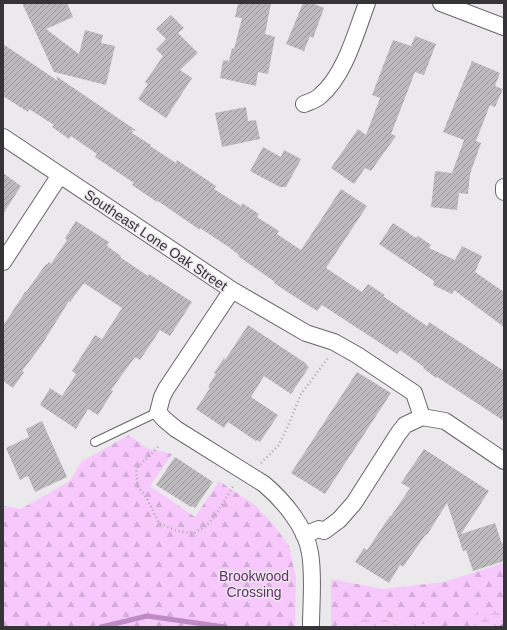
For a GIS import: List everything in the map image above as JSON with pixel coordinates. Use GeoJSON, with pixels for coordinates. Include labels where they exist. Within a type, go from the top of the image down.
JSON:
{"type":"FeatureCollection","features":[{"type":"Feature","properties":{"kind":"street"},"geometry":{"type":"LineString","coordinates":[[304,104],[320,97],[335,80],[346,58],[367,3]]}},
{"type":"Feature","properties":{"kind":"street"},"geometry":{"type":"LineString","coordinates":[[440,3],[504,28]]}},
{"type":"Feature","properties":{"kind":"street","name":"Southeast Lone Oak Street"},"geometry":{"type":"LineString","coordinates":[[3,137],[232,290],[166,389],[158,412]]}},
{"type":"Feature","properties":{"kind":"street"},"geometry":{"type":"LineString","coordinates":[[3,262],[60,176]]}},
{"type":"Feature","properties":{"kind":"street"},"geometry":{"type":"LineString","coordinates":[[504,187],[504,192]]}},
{"type":"Feature","properties":{"kind":"street"},"geometry":{"type":"LineString","coordinates":[[232,290],[306,333],[334,342],[357,355],[414,393],[422,417]]}},
{"type":"Feature","properties":{"kind":"street"},"geometry":{"type":"LineString","coordinates":[[158,412],[176,429],[264,484],[277,495],[287,507],[304,535],[310,551],[312,562],[311,627]]}},
{"type":"Feature","properties":{"kind":"street"},"geometry":{"type":"LineString","coordinates":[[304,535],[319,529],[324,531],[339,520],[354,504],[405,425],[422,417],[445,421],[504,461]]}},
{"type":"Feature","properties":{"kind":"lane"},"geometry":{"type":"LineString","coordinates":[[96,442],[158,412]]}},
{"type":"Feature","properties":{"kind":"path"},"geometry":{"type":"LineString","coordinates":[[261,463],[278,446],[301,394],[316,373],[325,364],[330,354]]}},
{"type":"Feature","properties":{"kind":"path"},"geometry":{"type":"LineString","coordinates":[[158,447],[138,467],[136,472],[138,487],[146,497],[159,524],[177,531],[194,533],[206,526],[215,516],[234,485]]}},
{"type":"Feature","properties":{"kind":"green space","name":"Brookwood Crossing"},"geometry":{"type":"Polygon","coordinates":[[[129,435],[147,448],[172,454],[150,486],[195,517],[219,481],[255,505],[273,524],[289,546],[296,577],[295,627],[3,627],[3,506],[21,509],[70,481],[81,462],[129,435]]]}},
{"type":"Feature","properties":{"kind":"green space"},"geometry":{"type":"Polygon","coordinates":[[[504,563],[504,611],[480,609],[469,627],[435,627],[430,624],[410,624],[371,617],[331,627],[331,579],[383,589],[444,582],[504,563]]]}},
{"type":"Feature","properties":{"kind":"green space"},"geometry":{"type":"Polygon","coordinates":[[[480,609],[504,611],[504,627],[469,627],[480,609]]]}},
{"type":"Feature","properties":{"kind":"green space"},"geometry":{"type":"Polygon","coordinates":[[[371,617],[410,624],[430,624],[435,627],[331,627],[371,617]]]}},
{"type":"Feature","properties":{"kind":"building"},"geometry":{"type":"Polygon","coordinates":[[[22,3],[67,3],[73,17],[46,29],[79,54],[85,30],[103,35],[101,43],[115,46],[106,85],[54,72],[22,3]]]}},
{"type":"Feature","properties":{"kind":"building"},"geometry":{"type":"Polygon","coordinates":[[[238,3],[271,3],[265,34],[275,37],[268,74],[258,72],[256,86],[220,78],[223,60],[229,61],[232,48],[234,49],[242,18],[235,17],[238,3]]]}},
{"type":"Feature","properties":{"kind":"building"},"geometry":{"type":"Polygon","coordinates":[[[303,3],[312,3],[324,8],[313,38],[310,36],[304,51],[286,44],[303,3]]]}},
{"type":"Feature","properties":{"kind":"building"},"geometry":{"type":"Polygon","coordinates":[[[171,15],[184,28],[178,33],[198,53],[180,70],[192,78],[166,118],[138,99],[148,84],[145,82],[163,56],[156,49],[166,39],[156,29],[171,15]]]}},
{"type":"Feature","properties":{"kind":"building"},"geometry":{"type":"Polygon","coordinates":[[[415,36],[436,44],[424,75],[415,72],[391,134],[396,136],[371,171],[365,168],[354,184],[331,168],[358,129],[366,135],[380,98],[372,95],[393,40],[411,46],[415,36]]]}},
{"type":"Feature","properties":{"kind":"building"},"geometry":{"type":"Polygon","coordinates":[[[3,44],[58,81],[56,76],[137,131],[131,130],[133,132],[132,133],[151,145],[150,146],[176,163],[177,160],[216,186],[214,189],[241,206],[242,203],[259,214],[257,217],[279,231],[277,234],[301,250],[341,189],[367,206],[326,268],[362,292],[368,284],[427,326],[429,322],[504,371],[504,421],[437,377],[436,378],[423,368],[424,367],[400,350],[397,354],[322,305],[317,311],[286,291],[238,256],[239,255],[230,248],[132,185],[134,183],[95,157],[97,154],[71,136],[69,139],[52,127],[54,125],[29,109],[28,112],[3,96],[3,44]]]}},
{"type":"Feature","properties":{"kind":"building"},"geometry":{"type":"Polygon","coordinates":[[[472,61],[500,73],[495,86],[503,89],[495,107],[490,105],[476,141],[481,143],[470,174],[468,194],[459,193],[457,210],[431,207],[435,171],[452,173],[464,140],[443,132],[472,61]]]}},
{"type":"Feature","properties":{"kind":"building"},"geometry":{"type":"Polygon","coordinates":[[[246,107],[248,121],[256,120],[260,139],[222,147],[215,113],[246,107]]]}},
{"type":"Feature","properties":{"kind":"building"},"geometry":{"type":"Polygon","coordinates":[[[263,147],[281,157],[284,150],[301,159],[286,187],[280,187],[250,171],[263,147]]]}},
{"type":"Feature","properties":{"kind":"building"},"geometry":{"type":"Polygon","coordinates":[[[3,173],[21,186],[3,214],[3,173]]]}},
{"type":"Feature","properties":{"kind":"building"},"geometry":{"type":"Polygon","coordinates":[[[76,221],[109,242],[107,246],[121,256],[120,257],[148,276],[149,274],[192,302],[170,336],[160,330],[140,360],[135,357],[111,390],[113,391],[98,415],[88,409],[76,429],[40,405],[50,388],[62,396],[76,374],[72,371],[95,335],[102,339],[122,308],[84,283],[70,302],[69,301],[41,346],[22,371],[24,372],[13,388],[3,381],[3,326],[25,292],[46,264],[47,265],[49,262],[51,264],[67,240],[65,238],[76,221]]]}},
{"type":"Feature","properties":{"kind":"building"},"geometry":{"type":"Polygon","coordinates":[[[393,223],[416,238],[418,236],[431,245],[429,248],[455,260],[462,246],[482,256],[475,272],[504,292],[504,327],[454,290],[452,294],[433,285],[434,281],[379,244],[393,223]]]}},
{"type":"Feature","properties":{"kind":"building"},"geometry":{"type":"Polygon","coordinates":[[[248,325],[307,364],[306,365],[309,367],[291,394],[264,376],[251,397],[278,415],[260,442],[257,440],[256,441],[228,422],[224,428],[196,409],[210,388],[208,387],[216,374],[214,373],[224,358],[225,360],[248,325]]]}},
{"type":"Feature","properties":{"kind":"building"},"geometry":{"type":"Polygon","coordinates":[[[357,372],[391,393],[325,494],[291,473],[357,372]]]}},
{"type":"Feature","properties":{"kind":"building"},"geometry":{"type":"Polygon","coordinates":[[[42,421],[67,477],[35,492],[28,476],[20,480],[6,448],[29,437],[26,429],[42,421]]]}},
{"type":"Feature","properties":{"kind":"building"},"geometry":{"type":"Polygon","coordinates":[[[424,449],[489,491],[461,534],[495,523],[502,544],[504,543],[504,561],[473,571],[466,550],[463,551],[447,503],[427,535],[426,534],[403,567],[400,565],[389,583],[355,562],[364,548],[367,550],[410,488],[401,483],[424,449]]]}},
{"type":"Feature","properties":{"kind":"building"},"geometry":{"type":"Polygon","coordinates":[[[175,457],[213,482],[195,508],[156,485],[175,457]]]}},
{"type":"Feature","properties":{"kind":"waterway"},"geometry":{"type":"LineString","coordinates":[[101,627],[147,616],[225,627]]}}]}
